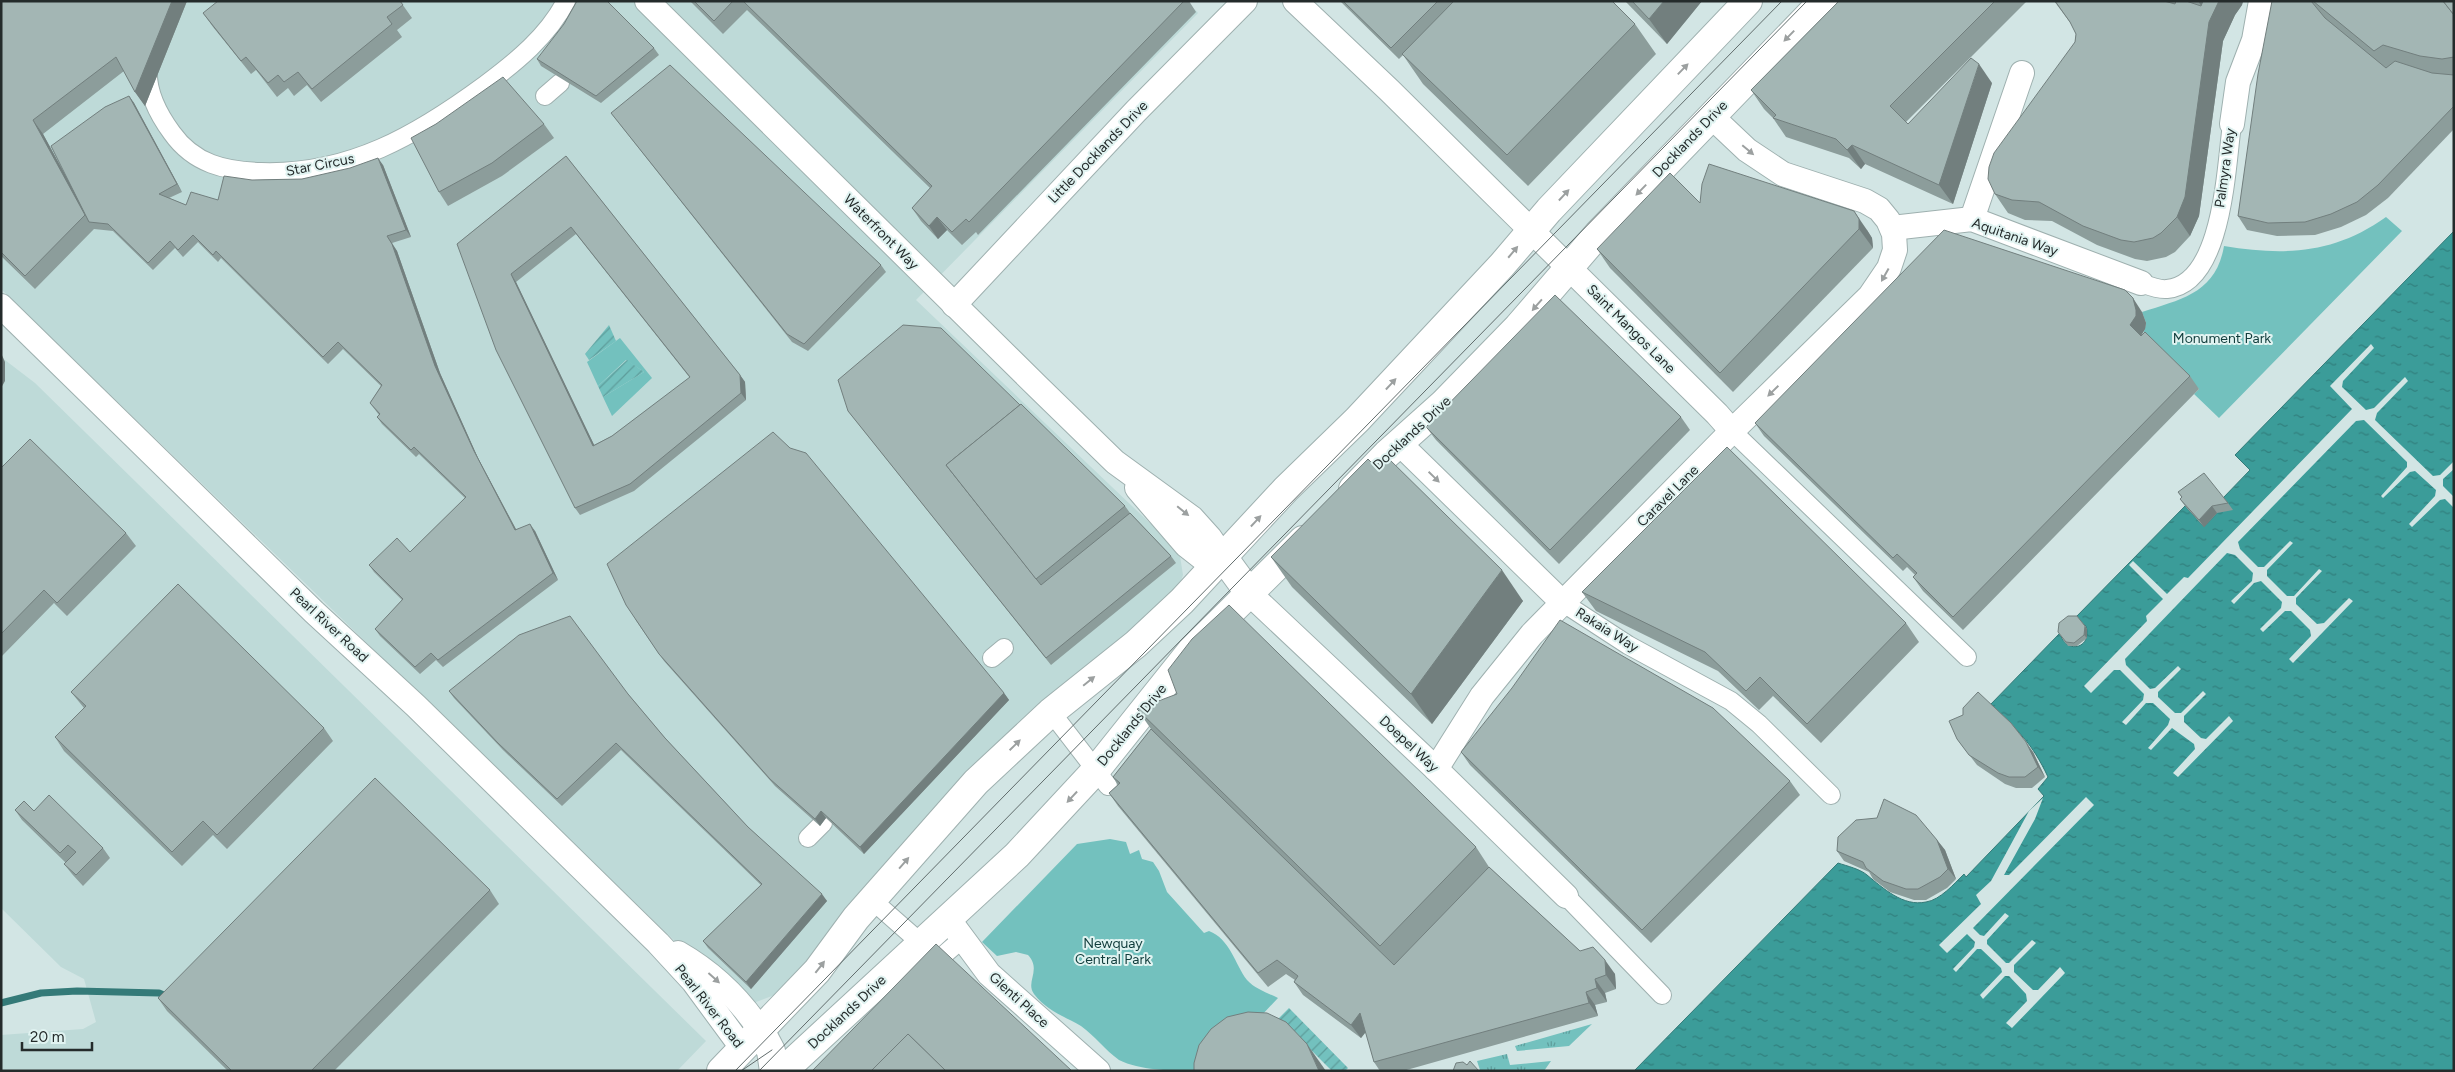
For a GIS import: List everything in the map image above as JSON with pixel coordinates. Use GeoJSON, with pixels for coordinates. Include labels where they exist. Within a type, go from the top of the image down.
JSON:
{"type":"FeatureCollection","features":[{"type":"Feature","properties":{"kind":"street","name":"Star Circus"},"geometry":{"type":"LineString","coordinates":[[150,49],[148,72],[150,88],[160,116],[178,142],[193,156],[213,166],[238,171],[282,173],[336,164],[365,155],[392,145],[422,128],[516,62],[540,36],[566,1]]}},
{"type":"Feature","properties":{"kind":"street","name":"Waterfront Way"},"geometry":{"type":"LineString","coordinates":[[648,1],[1115,462],[1186,545],[1219,562],[1250,594]]}},
{"type":"Feature","properties":{"kind":"street","name":"Little Docklands Drive"},"geometry":{"type":"LineString","coordinates":[[954,305],[1136,111],[1245,1]]}},
{"type":"Feature","properties":{"kind":"street","name":"Saint Mangos Lane"},"geometry":{"type":"LineString","coordinates":[[1295,1],[1389,90],[1718,414],[1732,431],[1967,658]]}},
{"type":"Feature","properties":{"kind":"street"},"geometry":{"type":"LineString","coordinates":[[721,1071],[817,971],[872,900],[976,782],[1051,712],[1148,634],[1219,562],[1286,489],[1364,413],[1531,231],[1748,1]]}},
{"type":"Feature","properties":{"kind":"street","name":"Docklands Drive"},"geometry":{"type":"LineString","coordinates":[[783,1071],[922,944],[956,930],[1017,854],[1102,778],[1191,651],[1399,443],[1443,404],[1491,355],[1598,234],[1823,1]]}},
{"type":"Feature","properties":{"kind":"street","name":"Palmyra Way"},"geometry":{"type":"LineString","coordinates":[[2141,283],[2169,289],[2194,276],[2205,262],[2214,239],[2238,82],[2254,40],[2260,1]]}},
{"type":"Feature","properties":{"kind":"street"},"geometry":{"type":"LineString","coordinates":[[1972,219],[2022,73]]}},
{"type":"Feature","properties":{"kind":"street"},"geometry":{"type":"LineString","coordinates":[[545,96],[560,83]]}},
{"type":"Feature","properties":{"kind":"street"},"geometry":{"type":"LineString","coordinates":[[1712,117],[1747,150],[1770,167],[1800,181],[1873,204],[1884,214],[1892,228]]}},
{"type":"Feature","properties":{"kind":"street","name":"Aquitania Way"},"geometry":{"type":"LineString","coordinates":[[1892,228],[1972,219],[2141,283]]}},
{"type":"Feature","properties":{"kind":"street","name":"Caravel Lane"},"geometry":{"type":"LineString","coordinates":[[1436,769],[1482,696],[1507,663],[1562,602],[1876,288],[1893,258],[1895,242],[1892,228]]}},
{"type":"Feature","properties":{"kind":"street","name":"Pearl River Road"},"geometry":{"type":"LineString","coordinates":[[1,306],[314,612],[416,706],[658,943],[703,994],[752,1039],[771,1051],[774,1071]]}},
{"type":"Feature","properties":{"kind":"street","name":"Rakaia Way"},"geometry":{"type":"LineString","coordinates":[[1399,443],[1562,602],[1628,645],[1731,701],[1759,724],[1831,795]]}},
{"type":"Feature","properties":{"kind":"street","name":"Doepel Way"},"geometry":{"type":"LineString","coordinates":[[1250,594],[1436,769],[1566,896]]}},
{"type":"Feature","properties":{"kind":"street"},"geometry":{"type":"LineString","coordinates":[[1051,712],[1102,778]]}},
{"type":"Feature","properties":{"kind":"street"},"geometry":{"type":"LineString","coordinates":[[808,838],[823,823]]}},
{"type":"Feature","properties":{"kind":"street"},"geometry":{"type":"LineString","coordinates":[[1566,896],[1662,995]]}},
{"type":"Feature","properties":{"kind":"street"},"geometry":{"type":"LineString","coordinates":[[872,900],[922,944]]}},
{"type":"Feature","properties":{"kind":"street","name":"Glenti Place"},"geometry":{"type":"LineString","coordinates":[[956,930],[989,974],[1098,1071]]}},
{"type":"Feature","properties":{"kind":"street","name":"Pearl River Road"},"geometry":{"type":"LineString","coordinates":[[752,1039],[758,1071]]}},
{"type":"Feature","properties":{"kind":"shaded area"},"geometry":{"type":"Polygon","coordinates":[[[1,1],[1187,1],[1198,13],[916,300],[1176,548],[1180,556],[1183,575],[1179,586],[1157,608],[1018,724],[966,775],[785,991],[756,1002],[747,1000],[680,946],[1,289],[1,1]]]}},
{"type":"Feature","properties":{"kind":"shaded area"},"geometry":{"type":"Polygon","coordinates":[[[1,357],[35,383],[706,1041],[677,1071],[1,1071],[1,1035],[83,1029],[96,1022],[84,979],[61,967],[1,908],[1,357]]]}},
{"type":"Feature","properties":{"kind":"green space","name":"Monument Park"},"geometry":{"type":"Polygon","coordinates":[[[2386,217],[2402,231],[2219,418],[2194,394],[2199,389],[2143,335],[2146,323],[2142,312],[2183,298],[2205,284],[2220,262],[2224,246],[2268,251],[2308,249],[2347,239],[2386,217]]]}},
{"type":"Feature","properties":{"kind":"green space"},"geometry":{"type":"Polygon","coordinates":[[[609,325],[616,341],[589,360],[585,354],[609,325]]]}},
{"type":"Feature","properties":{"kind":"green space"},"geometry":{"type":"Polygon","coordinates":[[[620,338],[652,378],[612,416],[603,397],[644,372],[626,360],[598,386],[587,362],[620,338]]]}},
{"type":"Feature","properties":{"kind":"green space"},"geometry":{"type":"Polygon","coordinates":[[[627,360],[644,372],[603,397],[598,386],[627,360]]]}},
{"type":"Feature","properties":{"kind":"green space","name":"Newquay Central Park"},"geometry":{"type":"Polygon","coordinates":[[[1110,839],[1126,842],[1130,854],[1139,850],[1142,859],[1153,862],[1159,871],[1167,892],[1204,933],[1209,931],[1222,940],[1247,980],[1278,998],[1209,1071],[1151,1069],[1119,1060],[1081,1026],[1050,1009],[1039,1000],[1034,994],[1031,985],[1034,966],[1028,955],[1016,952],[997,956],[982,942],[1077,844],[1110,839]]]}},
{"type":"Feature","properties":{"kind":"green space"},"geometry":{"type":"Polygon","coordinates":[[[1289,1008],[1348,1068],[1345,1071],[1332,1071],[1309,1048],[1258,1039],[1289,1008]]]}},
{"type":"Feature","properties":{"kind":"green space"},"geometry":{"type":"Polygon","coordinates":[[[1592,1024],[1569,1046],[1517,1051],[1515,1046],[1592,1024]]]}},
{"type":"Feature","properties":{"kind":"green space"},"geometry":{"type":"Polygon","coordinates":[[[1507,1054],[1510,1065],[1551,1061],[1544,1071],[1480,1070],[1477,1061],[1507,1054]]]}},
{"type":"Feature","properties":{"kind":"water"},"geometry":{"type":"Polygon","coordinates":[[[2454,231],[2454,1071],[1634,1071],[1838,863],[1864,873],[1887,891],[1901,899],[1918,903],[1931,901],[1947,891],[1964,874],[1966,877],[2044,796],[2038,789],[2048,777],[2024,738],[1990,705],[2060,633],[2063,640],[2072,647],[2082,644],[2086,640],[2086,626],[2074,619],[2185,506],[2204,527],[2217,513],[2223,498],[2250,470],[2235,455],[2454,231]]]}},
{"type":"Feature","properties":{"kind":"pier"},"geometry":{"type":"Polygon","coordinates":[[[2371,344],[2374,348],[2343,381],[2342,387],[2366,410],[2374,408],[2405,377],[2408,381],[2377,413],[2375,420],[2433,476],[2440,475],[2454,461],[2454,469],[2443,479],[2443,486],[2454,497],[2454,508],[2445,499],[2440,500],[2412,527],[2409,524],[2435,496],[2436,490],[2415,471],[2410,472],[2383,498],[2381,496],[2407,467],[2407,462],[2364,420],[2356,421],[2238,542],[2240,549],[2258,567],[2264,567],[2290,541],[2293,543],[2267,570],[2267,576],[2287,596],[2294,596],[2319,569],[2322,571],[2296,598],[2296,604],[2317,624],[2324,623],[2349,598],[2353,601],[2293,663],[2289,659],[2311,636],[2310,630],[2291,611],[2285,611],[2263,632],[2260,629],[2281,608],[2282,602],[2261,581],[2254,583],[2234,604],[2231,601],[2252,581],[2253,573],[2235,555],[2227,553],[2125,659],[2126,665],[2150,689],[2155,688],[2178,666],[2181,669],[2158,692],[2158,697],[2175,713],[2181,713],[2203,691],[2206,694],[2184,716],[2184,722],[2201,738],[2206,739],[2229,716],[2233,721],[2178,777],[2173,773],[2195,749],[2194,744],[2172,728],[2151,750],[2148,748],[2168,725],[2170,719],[2153,703],[2146,703],[2126,725],[2122,722],[2143,700],[2144,694],[2120,670],[2114,670],[2091,693],[2084,686],[2147,621],[2146,616],[2163,599],[2129,565],[2133,561],[2167,594],[2184,577],[2188,578],[2352,409],[2330,386],[2371,344]]]}},
{"type":"Feature","properties":{"kind":"pier"},"geometry":{"type":"Polygon","coordinates":[[[2086,797],[2094,805],[1973,928],[1980,935],[1984,936],[2005,913],[2009,916],[1987,940],[1987,944],[2006,963],[2009,963],[2032,940],[2036,943],[2014,965],[2014,972],[2033,990],[2038,990],[2060,967],[2065,973],[2012,1028],[2006,1023],[2027,1001],[2026,994],[2009,976],[2005,976],[1983,999],[1980,995],[2002,972],[2001,968],[1981,949],[1977,949],[1956,972],[1953,969],[1974,947],[1975,942],[1967,934],[1947,953],[1939,945],[1981,904],[1976,895],[1991,881],[2029,811],[2043,798],[2035,819],[2004,875],[2009,875],[2086,797]]]}},
{"type":"Feature","properties":{"kind":"building"},"geometry":{"type":"Polygon","coordinates":[[[1,1],[172,1],[135,92],[116,57],[33,120],[85,215],[25,276],[1,252],[1,1]]]}},
{"type":"Feature","properties":{"kind":"building"},"geometry":{"type":"Polygon","coordinates":[[[218,1],[400,1],[403,5],[387,17],[392,24],[312,89],[298,72],[284,82],[278,75],[268,83],[246,57],[241,61],[203,13],[218,1]]]}},
{"type":"Feature","properties":{"kind":"building"},"geometry":{"type":"Polygon","coordinates":[[[577,1],[607,1],[654,48],[596,96],[537,59],[564,24],[577,1]]]}},
{"type":"Feature","properties":{"kind":"building"},"geometry":{"type":"Polygon","coordinates":[[[694,1],[733,1],[714,21],[694,1]]]}},
{"type":"Feature","properties":{"kind":"building"},"geometry":{"type":"Polygon","coordinates":[[[743,1],[1184,1],[969,222],[966,219],[952,232],[937,217],[929,226],[912,208],[932,186],[743,1]]]}},
{"type":"Feature","properties":{"kind":"building"},"geometry":{"type":"Polygon","coordinates":[[[1343,1],[1438,1],[1391,48],[1343,1]]]}},
{"type":"Feature","properties":{"kind":"building"},"geometry":{"type":"Polygon","coordinates":[[[1454,1],[1612,1],[1635,24],[1507,155],[1402,54],[1454,1]]]}},
{"type":"Feature","properties":{"kind":"building"},"geometry":{"type":"Polygon","coordinates":[[[1632,1],[1664,1],[1649,19],[1632,1]]]}},
{"type":"Feature","properties":{"kind":"building"},"geometry":{"type":"Polygon","coordinates":[[[1839,1],[1995,1],[1890,106],[1908,124],[1971,58],[1979,64],[1939,185],[1852,145],[1847,150],[1836,139],[1773,118],[1776,115],[1751,90],[1839,1]]]}},
{"type":"Feature","properties":{"kind":"building"},"geometry":{"type":"Polygon","coordinates":[[[2055,1],[2164,1],[2175,4],[2176,1],[2186,1],[2201,6],[2203,1],[2219,1],[2209,22],[2185,197],[2177,217],[2161,233],[2153,238],[2134,242],[2121,240],[2083,226],[2039,202],[2012,200],[1995,194],[1988,179],[1989,167],[1994,153],[2075,42],[2076,34],[2055,1]]]}},
{"type":"Feature","properties":{"kind":"building"},"geometry":{"type":"Polygon","coordinates":[[[2272,1],[2311,1],[2325,18],[2386,68],[2395,61],[2432,73],[2454,75],[2454,106],[2378,185],[2357,202],[2331,214],[2305,222],[2268,223],[2238,216],[2258,74],[2272,1]]]}},
{"type":"Feature","properties":{"kind":"building"},"geometry":{"type":"Polygon","coordinates":[[[2313,1],[2443,1],[2454,15],[2454,57],[2442,59],[2420,56],[2383,45],[2374,51],[2313,1]]]}},
{"type":"Feature","properties":{"kind":"building"},"geometry":{"type":"Polygon","coordinates":[[[2443,1],[2454,1],[2454,15],[2443,1]]]}},
{"type":"Feature","properties":{"kind":"building"},"geometry":{"type":"Polygon","coordinates":[[[670,65],[881,265],[804,344],[787,334],[611,113],[670,65]]]}},
{"type":"Feature","properties":{"kind":"building"},"geometry":{"type":"Polygon","coordinates":[[[503,77],[544,124],[492,163],[439,192],[411,138],[436,124],[503,77]]]}},
{"type":"Feature","properties":{"kind":"building"},"geometry":{"type":"Polygon","coordinates":[[[129,96],[177,184],[159,194],[186,205],[191,192],[218,200],[224,176],[252,180],[302,179],[350,168],[378,158],[406,230],[387,236],[392,244],[435,366],[474,451],[515,530],[530,524],[553,573],[438,660],[431,653],[415,667],[375,629],[403,599],[369,565],[397,538],[410,552],[466,497],[414,447],[411,450],[377,417],[380,414],[370,403],[382,385],[338,342],[323,357],[216,251],[213,255],[193,235],[178,250],[170,241],[148,263],[108,224],[89,222],[51,146],[105,107],[129,96]]]}},
{"type":"Feature","properties":{"kind":"building"},"geometry":{"type":"Polygon","coordinates":[[[566,156],[740,375],[741,393],[630,484],[575,508],[496,350],[457,244],[566,156]],[[571,227],[511,274],[593,446],[612,436],[690,377],[571,227]]]}},
{"type":"Feature","properties":{"kind":"building"},"geometry":{"type":"Polygon","coordinates":[[[1709,164],[1854,211],[1859,219],[1859,229],[1720,373],[1597,249],[1670,173],[1700,203],[1702,184],[1709,164]]]}},
{"type":"Feature","properties":{"kind":"building"},"geometry":{"type":"Polygon","coordinates":[[[1944,230],[2125,290],[2133,298],[2136,310],[2136,316],[2130,325],[2141,336],[2145,332],[2190,376],[1953,617],[1913,577],[1917,573],[1897,554],[1893,558],[1755,423],[1944,230]]]}},
{"type":"Feature","properties":{"kind":"building"},"geometry":{"type":"Polygon","coordinates":[[[1555,295],[1681,417],[1550,550],[1426,427],[1555,295]]]}},
{"type":"Feature","properties":{"kind":"building"},"geometry":{"type":"Polygon","coordinates":[[[903,325],[941,328],[1020,405],[946,465],[1041,585],[1130,513],[1171,556],[1046,658],[848,411],[838,380],[903,325]]]}},
{"type":"Feature","properties":{"kind":"building"},"geometry":{"type":"Polygon","coordinates":[[[1021,404],[1125,506],[1036,579],[946,465],[1021,404]]]}},
{"type":"Feature","properties":{"kind":"building"},"geometry":{"type":"Polygon","coordinates":[[[773,432],[790,448],[806,453],[1004,693],[860,847],[821,811],[815,819],[770,779],[659,654],[626,605],[607,564],[773,432]]]}},
{"type":"Feature","properties":{"kind":"building"},"geometry":{"type":"Polygon","coordinates":[[[30,439],[126,533],[57,603],[44,590],[1,634],[1,468],[30,439]]]}},
{"type":"Feature","properties":{"kind":"building"},"geometry":{"type":"Polygon","coordinates":[[[1727,447],[1906,623],[1807,724],[1760,677],[1746,691],[1705,652],[1582,592],[1727,447]]]}},
{"type":"Feature","properties":{"kind":"building"},"geometry":{"type":"Polygon","coordinates":[[[1388,458],[1502,570],[1411,694],[1271,557],[1368,459],[1375,466],[1378,463],[1380,466],[1388,458]]]}},
{"type":"Feature","properties":{"kind":"building"},"geometry":{"type":"Polygon","coordinates":[[[2204,473],[2228,503],[2212,506],[2199,520],[2180,499],[2182,497],[2178,492],[2204,473]]]}},
{"type":"Feature","properties":{"kind":"building"},"geometry":{"type":"Polygon","coordinates":[[[178,584],[324,728],[217,835],[203,821],[172,852],[55,737],[86,706],[71,692],[178,584]]]}},
{"type":"Feature","properties":{"kind":"building"},"geometry":{"type":"Polygon","coordinates":[[[1229,605],[1476,847],[1380,946],[1137,709],[1177,694],[1168,670],[1192,639],[1229,605]]]}},
{"type":"Feature","properties":{"kind":"building"},"geometry":{"type":"Polygon","coordinates":[[[570,616],[628,694],[665,738],[748,827],[822,894],[746,982],[703,941],[762,884],[616,743],[557,799],[498,743],[449,691],[519,635],[570,616]]]}},
{"type":"Feature","properties":{"kind":"building"},"geometry":{"type":"Polygon","coordinates":[[[2068,616],[2077,616],[2085,626],[2084,635],[2074,643],[2066,642],[2058,632],[2059,623],[2068,616]]]}},
{"type":"Feature","properties":{"kind":"building"},"geometry":{"type":"Polygon","coordinates":[[[1560,620],[1713,708],[1790,781],[1642,930],[1461,752],[1512,688],[1560,620]]]}},
{"type":"Feature","properties":{"kind":"building"},"geometry":{"type":"Polygon","coordinates":[[[1978,692],[2011,723],[2026,742],[2038,767],[2025,777],[2009,777],[1998,773],[1969,755],[1957,739],[1949,721],[1963,715],[1963,708],[1978,692]]]}},
{"type":"Feature","properties":{"kind":"building"},"geometry":{"type":"Polygon","coordinates":[[[1151,729],[1394,965],[1489,867],[1580,951],[1593,947],[1605,960],[1606,975],[1595,979],[1597,988],[1586,992],[1589,1003],[1374,1062],[1360,1013],[1351,1025],[1294,982],[1298,976],[1277,960],[1258,973],[1109,793],[1120,783],[1113,777],[1151,729]]]}},
{"type":"Feature","properties":{"kind":"building"},"geometry":{"type":"Polygon","coordinates":[[[375,778],[490,890],[311,1071],[232,1071],[158,998],[375,778]]]}},
{"type":"Feature","properties":{"kind":"building"},"geometry":{"type":"Polygon","coordinates":[[[49,795],[103,848],[76,875],[64,864],[76,852],[68,845],[60,853],[15,810],[24,801],[34,811],[49,795]]]}},
{"type":"Feature","properties":{"kind":"building"},"geometry":{"type":"Polygon","coordinates":[[[1884,799],[1916,815],[1937,840],[1948,869],[1940,877],[1918,889],[1906,889],[1883,881],[1866,868],[1863,862],[1837,851],[1838,837],[1856,820],[1877,818],[1884,799]]]}},
{"type":"Feature","properties":{"kind":"building"},"geometry":{"type":"Polygon","coordinates":[[[936,944],[1072,1071],[946,1071],[908,1034],[871,1071],[812,1071],[936,944]]]}},
{"type":"Feature","properties":{"kind":"building"},"geometry":{"type":"Polygon","coordinates":[[[1248,1012],[1267,1013],[1286,1022],[1307,1044],[1319,1071],[1194,1071],[1194,1063],[1199,1045],[1211,1029],[1227,1017],[1248,1012]]]}},
{"type":"Feature","properties":{"kind":"building"},"geometry":{"type":"Polygon","coordinates":[[[908,1034],[946,1071],[871,1071],[908,1034]]]}},
{"type":"Feature","properties":{"kind":"building"},"geometry":{"type":"Polygon","coordinates":[[[1470,1061],[1479,1071],[1453,1071],[1456,1063],[1463,1062],[1467,1065],[1470,1061]]]}},
{"type":"Feature","properties":{"kind":"waterway"},"geometry":{"type":"LineString","coordinates":[[1,1003],[41,993],[77,991],[159,993],[168,997]]}},
{"type":"Feature","properties":{"kind":"tram line"},"geometry":{"type":"LineString","coordinates":[[735,1071],[1782,1]]}},
{"type":"Feature","properties":{"kind":"tram line"},"geometry":{"type":"LineString","coordinates":[[759,1071],[1807,1]]}},
{"type":"Feature","properties":{"kind":"tram line"},"geometry":{"type":"LineString","coordinates":[[741,1071],[772,1050]]}}]}
